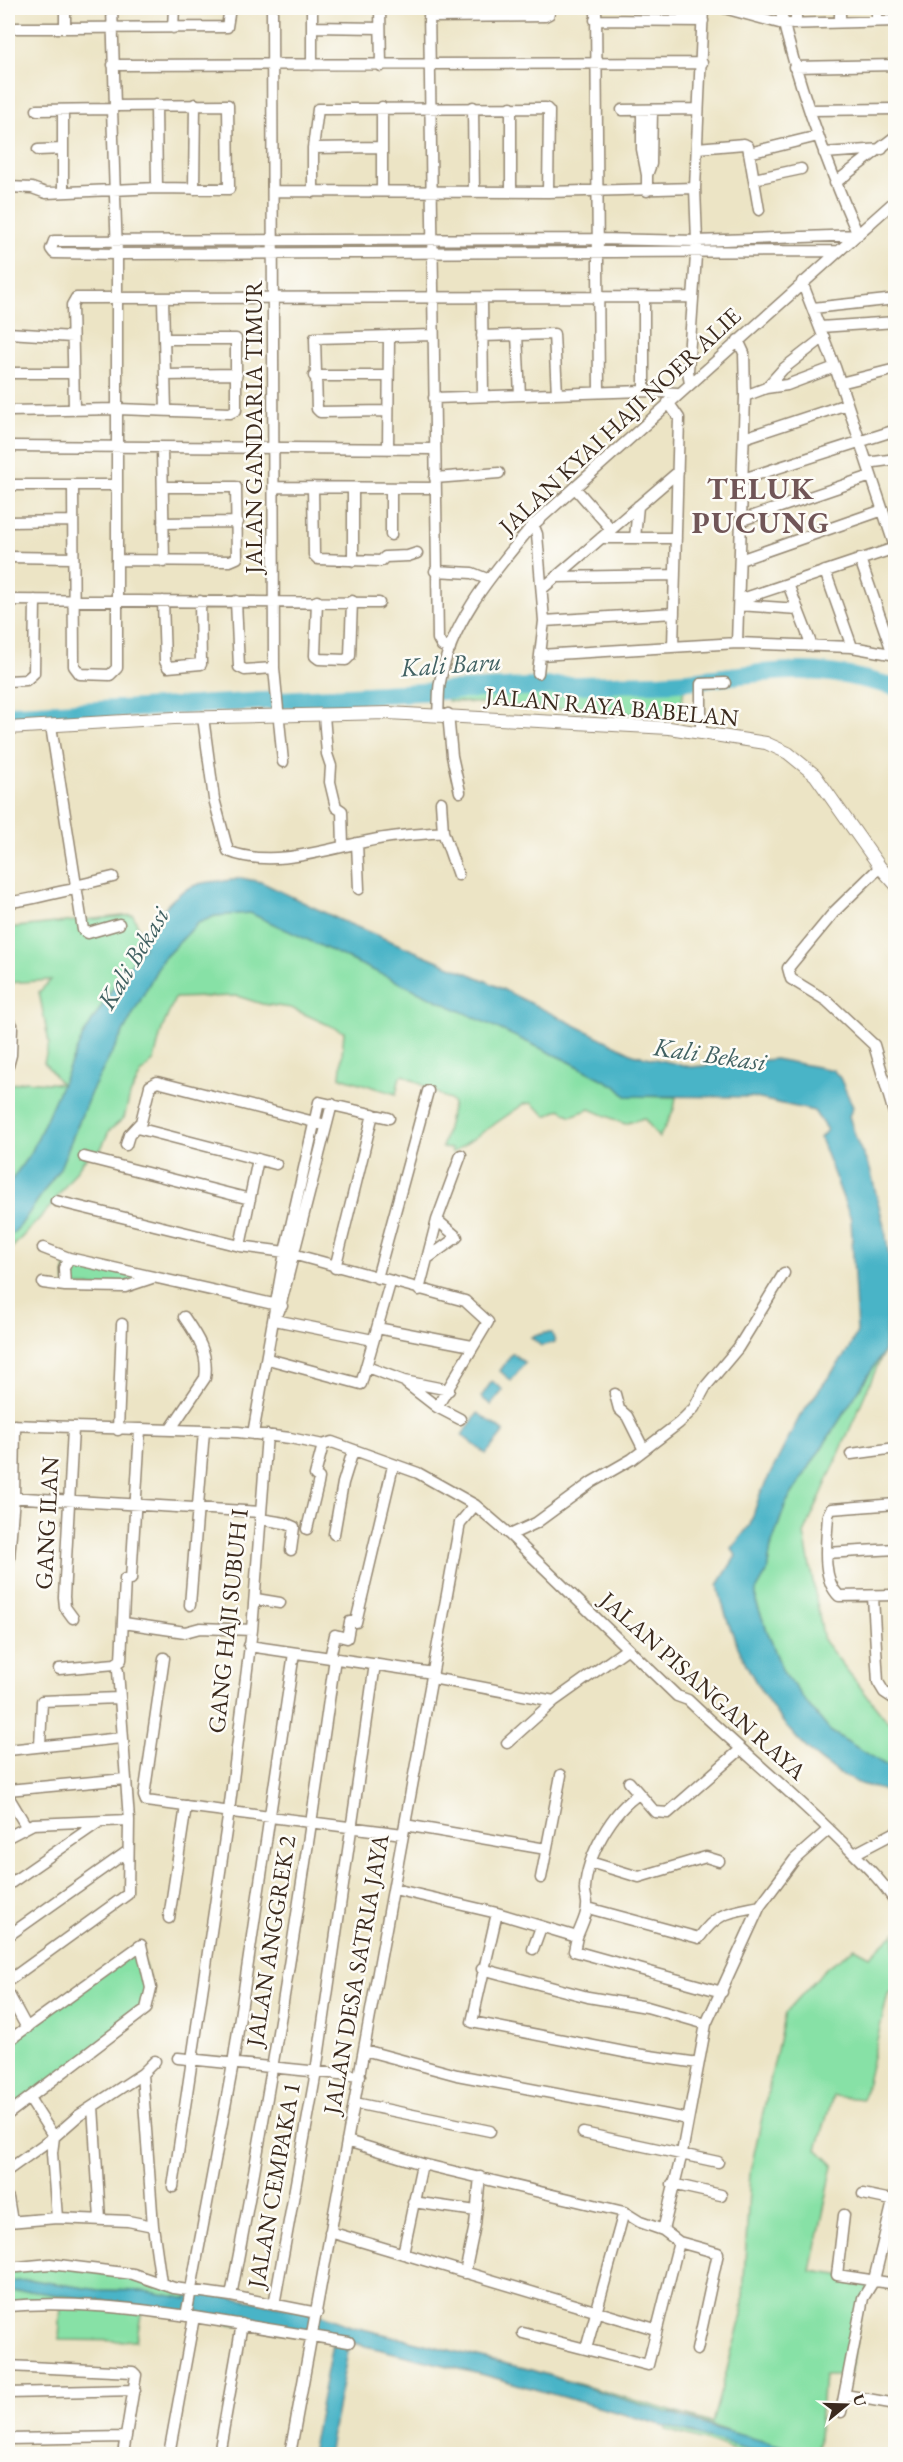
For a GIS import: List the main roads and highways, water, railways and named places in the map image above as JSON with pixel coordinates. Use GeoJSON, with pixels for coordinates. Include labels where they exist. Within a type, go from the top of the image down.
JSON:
{"type":"FeatureCollection","features":[{"type":"Feature","properties":{"kind":"main road","name":"JALAN RAYA BABELAN"},"geometry":{"type":"LineString","coordinates":[[8,728],[203,717],[443,714],[669,728],[766,743],[788,753],[815,775],[880,867],[896,885]]}},
{"type":"Feature","properties":{"kind":"water"},"geometry":{"type":"Polygon","coordinates":[[[241,878],[261,882],[340,920],[484,980],[633,1054],[691,1067],[775,1059],[833,1070],[840,1078],[853,1107],[849,1116],[857,1142],[870,1169],[885,1230],[891,1270],[884,1351],[786,1503],[771,1546],[767,1572],[756,1591],[756,1602],[783,1672],[830,1731],[895,1771],[895,1793],[856,1782],[831,1768],[785,1725],[749,1670],[725,1613],[718,1585],[736,1556],[732,1548],[750,1525],[760,1494],[800,1416],[847,1352],[857,1332],[851,1219],[820,1138],[827,1130],[814,1111],[751,1097],[626,1096],[616,1086],[570,1062],[250,913],[215,916],[198,923],[162,960],[91,1092],[60,1168],[20,1226],[8,1238],[8,1185],[32,1151],[83,1036],[116,983],[144,947],[143,937],[170,902],[188,888],[198,884],[241,878]]]}},
{"type":"Feature","properties":{"kind":"water"},"geometry":{"type":"Polygon","coordinates":[[[552,1333],[555,1342],[541,1346],[531,1337],[552,1333]]]}},
{"type":"Feature","properties":{"kind":"water"},"geometry":{"type":"Polygon","coordinates":[[[512,1353],[525,1363],[511,1381],[500,1371],[512,1353]]]}},
{"type":"Feature","properties":{"kind":"water"},"geometry":{"type":"Polygon","coordinates":[[[492,1381],[503,1390],[491,1405],[481,1397],[492,1381]]]}},
{"type":"Feature","properties":{"kind":"water"},"geometry":{"type":"Polygon","coordinates":[[[478,1413],[504,1432],[486,1454],[462,1435],[478,1413]]]}},
{"type":"Feature","properties":{"kind":"water"},"geometry":{"type":"Polygon","coordinates":[[[32,2280],[98,2290],[144,2291],[188,2299],[191,2290],[317,2313],[350,2326],[531,2370],[718,2429],[812,2454],[773,2454],[747,2449],[492,2377],[350,2342],[328,2454],[311,2454],[333,2339],[162,2309],[30,2291],[8,2292],[8,2282],[32,2280]]]}},
{"type":"Feature","properties":{"kind":"waterway","name":"Kali Baru"},"geometry":{"type":"LineString","coordinates":[[8,714],[494,688],[675,682],[779,671],[834,674],[896,687]]}},
{"type":"Feature","properties":{"kind":"district","name":"TELUK PUCUNG"},"geometry":{"type":"Point","coordinates":[761,506]}},
{"type":"Feature","properties":{"kind":"water label","name":"Kali Bekasi"},"geometry":{"type":"Point","coordinates":[133,958]}},
{"type":"Feature","properties":{"kind":"water label","name":"Kali Bekasi"},"geometry":{"type":"Point","coordinates":[710,1054]}}]}
